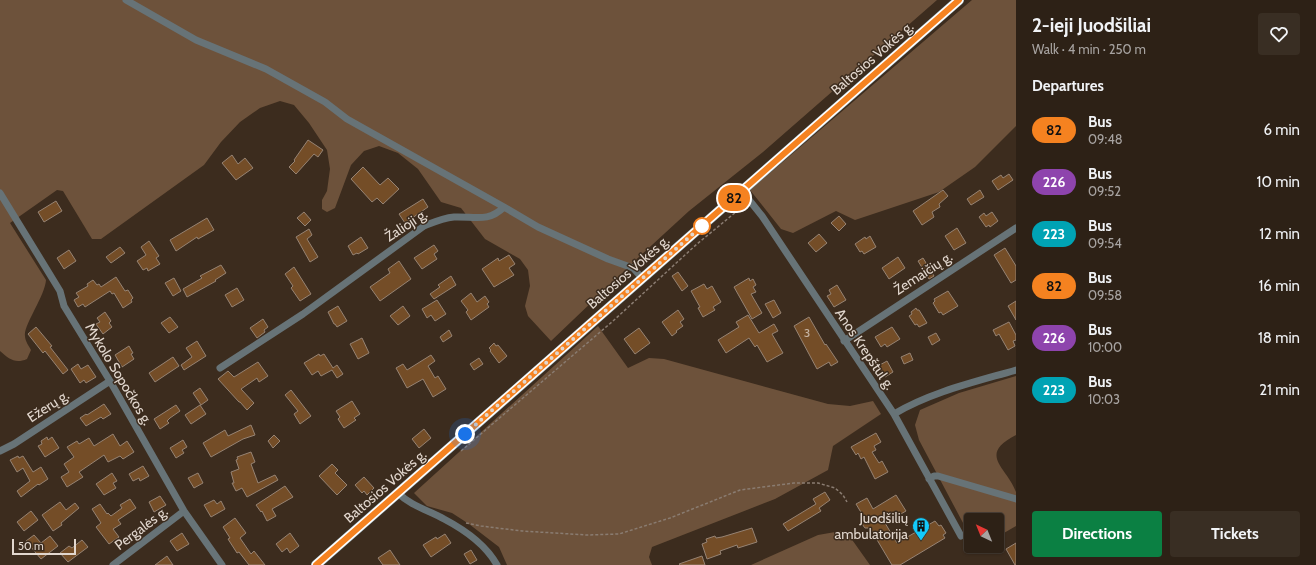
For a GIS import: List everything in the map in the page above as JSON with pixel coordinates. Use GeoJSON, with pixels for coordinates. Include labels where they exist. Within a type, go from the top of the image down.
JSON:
{"type":"FeatureCollection","features":[{"type":"Feature","properties":{"kind":"main road","name":"Baltosios Vokės g."},"geometry":{"type":"LineString","coordinates":[[316,565],[959,0]]}},
{"type":"Feature","properties":{"kind":"street"},"geometry":{"type":"LineString","coordinates":[[126,0],[196,40],[266,69],[325,102],[347,120],[538,227],[608,259],[633,268],[643,279]]}},
{"type":"Feature","properties":{"kind":"street","name":"Anos Krepštul g."},"geometry":{"type":"LineString","coordinates":[[742,190],[762,216],[894,414],[961,536]]}},
{"type":"Feature","properties":{"kind":"street","name":"Mykolo Sopočkos g."},"geometry":{"type":"LineString","coordinates":[[0,193],[60,291],[64,306],[110,381],[184,511],[222,565]]}},
{"type":"Feature","properties":{"kind":"street","name":"Žalioji g."},"geometry":{"type":"LineString","coordinates":[[220,368],[303,314],[424,226],[437,220],[453,217],[481,218],[492,216],[504,207]]}},
{"type":"Feature","properties":{"kind":"street","name":"Žemaičių g."},"geometry":{"type":"LineString","coordinates":[[844,341],[1016,228]]}},
{"type":"Feature","properties":{"kind":"street"},"geometry":{"type":"LineString","coordinates":[[894,414],[904,408],[957,386],[1016,370]]}},
{"type":"Feature","properties":{"kind":"street","name":"Ežerų g."},"geometry":{"type":"LineString","coordinates":[[0,451],[14,444],[110,381]]}},
{"type":"Feature","properties":{"kind":"street"},"geometry":{"type":"LineString","coordinates":[[929,479],[934,476],[938,476],[1016,499]]}},
{"type":"Feature","properties":{"kind":"street"},"geometry":{"type":"LineString","coordinates":[[398,493],[411,504],[450,522],[466,533],[487,552],[497,565]]}},
{"type":"Feature","properties":{"kind":"street","name":"Pergalės g."},"geometry":{"type":"LineString","coordinates":[[113,565],[184,511]]}},
{"type":"Feature","properties":{"kind":"path"},"geometry":{"type":"LineString","coordinates":[[458,454],[607,326],[697,244],[742,206],[734,198]]}},
{"type":"Feature","properties":{"kind":"path"},"geometry":{"type":"LineString","coordinates":[[450,522],[456,520],[481,526],[522,531],[587,535],[618,534],[670,518],[740,490],[794,483],[818,483],[835,488],[843,495],[847,502]]}},
{"type":"Feature","properties":{"kind":"shaded area"},"geometry":{"type":"Polygon","coordinates":[[[0,0],[937,0],[763,152],[689,211],[551,341],[528,316],[525,306],[530,286],[528,270],[520,259],[485,239],[461,208],[441,202],[418,169],[398,153],[379,146],[364,151],[351,165],[335,208],[327,212],[322,209],[322,200],[327,191],[330,169],[327,150],[309,123],[294,105],[280,101],[260,108],[240,122],[221,142],[204,165],[101,239],[92,239],[63,191],[57,190],[10,223],[46,280],[45,287],[25,331],[26,340],[31,350],[27,359],[16,361],[12,360],[0,351],[0,0]]]}},
{"type":"Feature","properties":{"kind":"shaded area"},"geometry":{"type":"Polygon","coordinates":[[[972,0],[1016,0],[1016,126],[975,167],[939,192],[855,220],[836,211],[793,233],[781,229],[750,190],[972,0]]]}},
{"type":"Feature","properties":{"kind":"shaded area"},"geometry":{"type":"Polygon","coordinates":[[[598,326],[628,368],[649,358],[664,359],[828,404],[850,406],[873,401],[881,414],[833,446],[828,470],[775,499],[652,547],[649,557],[652,565],[507,565],[499,547],[452,513],[427,506],[414,493],[598,326]]]}},
{"type":"Feature","properties":{"kind":"shaded area"},"geometry":{"type":"Polygon","coordinates":[[[1016,376],[1016,435],[1004,442],[998,449],[996,455],[998,462],[1012,483],[1016,492],[1016,526],[1004,533],[1004,513],[964,513],[964,525],[919,440],[915,425],[920,410],[959,393],[1016,376]]]}},
{"type":"Feature","properties":{"kind":"shaded area"},"geometry":{"type":"Polygon","coordinates":[[[841,531],[848,534],[870,565],[751,565],[818,535],[841,531]]]}},
{"type":"Feature","properties":{"kind":"building"},"geometry":{"type":"Polygon","coordinates":[[[308,140],[323,150],[318,157],[314,154],[296,174],[289,167],[295,161],[294,160],[308,140]]]}},
{"type":"Feature","properties":{"kind":"building"},"geometry":{"type":"Polygon","coordinates":[[[232,155],[238,164],[245,158],[253,168],[236,180],[222,163],[232,155]]]}},
{"type":"Feature","properties":{"kind":"building"},"geometry":{"type":"Polygon","coordinates":[[[363,167],[380,185],[388,178],[399,189],[383,204],[377,198],[372,202],[351,179],[363,167]]]}},
{"type":"Feature","properties":{"kind":"building"},"geometry":{"type":"Polygon","coordinates":[[[1009,174],[1013,180],[998,190],[992,181],[1001,175],[1003,178],[1009,174]]]}},
{"type":"Feature","properties":{"kind":"building"},"geometry":{"type":"Polygon","coordinates":[[[943,190],[948,196],[939,204],[940,207],[932,212],[934,217],[922,225],[913,211],[943,190]]]}},
{"type":"Feature","properties":{"kind":"building"},"geometry":{"type":"Polygon","coordinates":[[[980,190],[984,197],[971,205],[967,199],[980,190]]]}},
{"type":"Feature","properties":{"kind":"building"},"geometry":{"type":"Polygon","coordinates":[[[423,199],[428,207],[405,223],[399,214],[423,199]]]}},
{"type":"Feature","properties":{"kind":"building"},"geometry":{"type":"Polygon","coordinates":[[[56,201],[62,211],[44,222],[38,212],[56,201]]]}},
{"type":"Feature","properties":{"kind":"building"},"geometry":{"type":"Polygon","coordinates":[[[304,212],[311,220],[305,226],[297,218],[304,212]]]}},
{"type":"Feature","properties":{"kind":"building"},"geometry":{"type":"Polygon","coordinates":[[[992,212],[998,221],[990,227],[989,225],[986,227],[979,217],[984,213],[986,216],[992,212]]]}},
{"type":"Feature","properties":{"kind":"building"},"geometry":{"type":"Polygon","coordinates":[[[839,216],[846,224],[839,231],[831,223],[839,216]]]}},
{"type":"Feature","properties":{"kind":"building"},"geometry":{"type":"Polygon","coordinates":[[[207,218],[214,230],[198,239],[197,237],[176,251],[170,240],[207,218]]]}},
{"type":"Feature","properties":{"kind":"building"},"geometry":{"type":"Polygon","coordinates":[[[957,228],[966,243],[954,250],[945,236],[957,228]]]}},
{"type":"Feature","properties":{"kind":"building"},"geometry":{"type":"Polygon","coordinates":[[[309,229],[312,235],[307,239],[318,257],[310,262],[296,237],[309,229]]]}},
{"type":"Feature","properties":{"kind":"building"},"geometry":{"type":"Polygon","coordinates":[[[819,234],[827,243],[816,252],[808,243],[819,234]]]}},
{"type":"Feature","properties":{"kind":"building"},"geometry":{"type":"Polygon","coordinates":[[[870,236],[876,247],[864,254],[862,251],[860,252],[855,244],[865,237],[866,239],[870,236]]]}},
{"type":"Feature","properties":{"kind":"building"},"geometry":{"type":"Polygon","coordinates":[[[361,237],[368,248],[358,254],[353,255],[348,246],[361,237]]]}},
{"type":"Feature","properties":{"kind":"building"},"geometry":{"type":"Polygon","coordinates":[[[149,241],[159,256],[156,258],[160,264],[148,271],[147,268],[143,270],[137,261],[146,255],[141,247],[149,241]]]}},
{"type":"Feature","properties":{"kind":"building"},"geometry":{"type":"Polygon","coordinates":[[[434,245],[438,251],[434,254],[437,259],[422,269],[414,258],[434,245]]]}},
{"type":"Feature","properties":{"kind":"building"},"geometry":{"type":"Polygon","coordinates":[[[120,247],[125,253],[111,263],[106,257],[120,247]]]}},
{"type":"Feature","properties":{"kind":"building"},"geometry":{"type":"Polygon","coordinates":[[[1005,248],[1016,266],[1016,280],[1011,283],[994,255],[1005,248]]]}},
{"type":"Feature","properties":{"kind":"building"},"geometry":{"type":"Polygon","coordinates":[[[69,250],[76,261],[64,269],[57,258],[69,250]]]}},
{"type":"Feature","properties":{"kind":"building"},"geometry":{"type":"Polygon","coordinates":[[[509,255],[515,264],[509,268],[514,275],[494,287],[482,269],[498,258],[499,261],[509,255]]]}},
{"type":"Feature","properties":{"kind":"building"},"geometry":{"type":"Polygon","coordinates":[[[898,257],[905,268],[889,279],[882,268],[898,257]]]}},
{"type":"Feature","properties":{"kind":"building"},"geometry":{"type":"Polygon","coordinates":[[[923,258],[934,276],[929,279],[918,261],[923,258]]]}},
{"type":"Feature","properties":{"kind":"building"},"geometry":{"type":"Polygon","coordinates":[[[399,261],[411,279],[380,301],[370,287],[390,273],[388,269],[399,261]]]}},
{"type":"Feature","properties":{"kind":"building"},"geometry":{"type":"Polygon","coordinates":[[[221,265],[226,273],[215,280],[216,281],[187,297],[183,289],[202,278],[200,276],[221,265]]]}},
{"type":"Feature","properties":{"kind":"building"},"geometry":{"type":"Polygon","coordinates":[[[294,267],[311,294],[300,301],[291,288],[293,286],[285,274],[294,267]]]}},
{"type":"Feature","properties":{"kind":"building"},"geometry":{"type":"Polygon","coordinates":[[[678,272],[688,286],[682,291],[672,276],[678,272]]]}},
{"type":"Feature","properties":{"kind":"building"},"geometry":{"type":"Polygon","coordinates":[[[451,276],[456,285],[434,299],[430,294],[440,287],[438,285],[451,276]]]}},
{"type":"Feature","properties":{"kind":"building"},"geometry":{"type":"Polygon","coordinates":[[[116,277],[125,291],[128,290],[133,298],[131,300],[132,302],[123,308],[114,293],[112,294],[110,291],[85,307],[83,304],[78,307],[74,300],[79,297],[76,293],[88,286],[87,284],[93,280],[101,287],[116,277]]]}},
{"type":"Feature","properties":{"kind":"building"},"geometry":{"type":"Polygon","coordinates":[[[174,278],[181,291],[173,296],[165,283],[174,278]]]}},
{"type":"Feature","properties":{"kind":"building"},"geometry":{"type":"Polygon","coordinates":[[[749,278],[750,281],[753,279],[756,285],[753,287],[756,292],[751,294],[762,313],[752,319],[734,287],[749,278]]]}},
{"type":"Feature","properties":{"kind":"building"},"geometry":{"type":"Polygon","coordinates":[[[704,284],[707,289],[712,286],[721,302],[713,307],[715,310],[703,317],[698,308],[700,307],[691,291],[704,284]]]}},
{"type":"Feature","properties":{"kind":"building"},"geometry":{"type":"Polygon","coordinates":[[[837,285],[846,300],[834,307],[827,296],[831,294],[829,290],[837,285]]]}},
{"type":"Feature","properties":{"kind":"building"},"geometry":{"type":"Polygon","coordinates":[[[237,288],[244,300],[232,307],[225,295],[237,288]]]}},
{"type":"Feature","properties":{"kind":"building"},"geometry":{"type":"Polygon","coordinates":[[[948,291],[958,306],[943,315],[941,312],[939,313],[933,303],[935,301],[934,299],[948,291]]]}},
{"type":"Feature","properties":{"kind":"building"},"geometry":{"type":"Polygon","coordinates":[[[471,293],[477,302],[485,296],[489,302],[487,304],[489,307],[471,320],[466,312],[468,310],[461,301],[471,293]]]}},
{"type":"Feature","properties":{"kind":"building"},"geometry":{"type":"Polygon","coordinates":[[[437,300],[446,314],[435,321],[431,315],[427,318],[422,309],[437,300]]]}},
{"type":"Feature","properties":{"kind":"building"},"geometry":{"type":"Polygon","coordinates":[[[774,300],[781,313],[773,318],[765,304],[774,300]]]}},
{"type":"Feature","properties":{"kind":"building"},"geometry":{"type":"Polygon","coordinates":[[[1016,301],[1016,320],[1008,306],[1016,301]]]}},
{"type":"Feature","properties":{"kind":"building"},"geometry":{"type":"Polygon","coordinates":[[[338,306],[347,321],[337,327],[328,312],[338,306]]]}},
{"type":"Feature","properties":{"kind":"building"},"geometry":{"type":"Polygon","coordinates":[[[403,306],[410,316],[398,325],[390,316],[403,306]]]}},
{"type":"Feature","properties":{"kind":"building"},"geometry":{"type":"Polygon","coordinates":[[[916,308],[919,310],[927,323],[919,327],[917,324],[915,325],[909,316],[916,308]]]}},
{"type":"Feature","properties":{"kind":"building"},"geometry":{"type":"Polygon","coordinates":[[[678,310],[684,319],[680,322],[683,326],[672,336],[662,322],[678,310]]]}},
{"type":"Feature","properties":{"kind":"building"},"geometry":{"type":"Polygon","coordinates":[[[105,312],[111,321],[109,323],[112,327],[103,334],[96,324],[100,322],[97,318],[105,312]]]}},
{"type":"Feature","properties":{"kind":"building"},"geometry":{"type":"Polygon","coordinates":[[[748,315],[759,333],[774,324],[778,331],[772,334],[783,353],[767,362],[757,345],[755,347],[749,338],[726,353],[718,340],[739,327],[736,322],[748,315]]]}},
{"type":"Feature","properties":{"kind":"building"},"geometry":{"type":"Polygon","coordinates":[[[170,317],[178,327],[169,333],[161,323],[170,317]]]}},
{"type":"Feature","properties":{"kind":"building"},"geometry":{"type":"Polygon","coordinates":[[[809,317],[825,345],[826,344],[838,362],[831,366],[829,362],[817,369],[794,326],[809,317]]]}},
{"type":"Feature","properties":{"kind":"building"},"geometry":{"type":"Polygon","coordinates":[[[263,319],[268,327],[264,330],[265,332],[257,338],[250,328],[263,319]]]}},
{"type":"Feature","properties":{"kind":"building"},"geometry":{"type":"Polygon","coordinates":[[[1009,322],[1016,335],[1016,340],[1013,341],[1015,346],[1008,350],[999,334],[996,336],[993,330],[1009,322]]]}},
{"type":"Feature","properties":{"kind":"building"},"geometry":{"type":"Polygon","coordinates":[[[36,327],[52,346],[50,347],[68,370],[63,374],[45,351],[43,353],[28,334],[36,327]]]}},
{"type":"Feature","properties":{"kind":"building"},"geometry":{"type":"Polygon","coordinates":[[[892,327],[900,339],[887,347],[885,344],[881,347],[875,337],[892,327]]]}},
{"type":"Feature","properties":{"kind":"building"},"geometry":{"type":"Polygon","coordinates":[[[639,328],[650,343],[635,354],[624,339],[639,328]]]}},
{"type":"Feature","properties":{"kind":"building"},"geometry":{"type":"Polygon","coordinates":[[[449,330],[452,336],[443,342],[440,337],[449,330]]]}},
{"type":"Feature","properties":{"kind":"building"},"geometry":{"type":"Polygon","coordinates":[[[936,333],[940,340],[932,345],[928,337],[936,333]]]}},
{"type":"Feature","properties":{"kind":"building"},"geometry":{"type":"Polygon","coordinates":[[[362,338],[369,353],[358,359],[350,344],[362,338]]]}},
{"type":"Feature","properties":{"kind":"building"},"geometry":{"type":"Polygon","coordinates":[[[197,341],[206,356],[184,370],[181,365],[192,357],[186,348],[197,341]]]}},
{"type":"Feature","properties":{"kind":"building"},"geometry":{"type":"Polygon","coordinates":[[[494,343],[496,346],[498,345],[507,356],[499,363],[489,348],[494,343]]]}},
{"type":"Feature","properties":{"kind":"building"},"geometry":{"type":"Polygon","coordinates":[[[129,346],[133,353],[131,354],[134,359],[122,367],[115,355],[129,346]]]}},
{"type":"Feature","properties":{"kind":"building"},"geometry":{"type":"Polygon","coordinates":[[[910,353],[913,360],[904,364],[901,357],[910,353]]]}},
{"type":"Feature","properties":{"kind":"building"},"geometry":{"type":"Polygon","coordinates":[[[319,354],[320,356],[324,354],[333,368],[337,365],[343,374],[337,378],[332,370],[321,376],[318,371],[312,375],[304,363],[319,354]]]}},
{"type":"Feature","properties":{"kind":"building"},"geometry":{"type":"Polygon","coordinates":[[[431,355],[435,361],[428,366],[435,378],[438,376],[446,389],[433,397],[423,379],[407,388],[396,368],[403,364],[407,370],[431,355]]]}},
{"type":"Feature","properties":{"kind":"building"},"geometry":{"type":"Polygon","coordinates":[[[173,357],[179,366],[155,382],[149,373],[173,357]]]}},
{"type":"Feature","properties":{"kind":"building"},"geometry":{"type":"Polygon","coordinates":[[[479,358],[483,364],[474,370],[470,364],[479,358]]]}},
{"type":"Feature","properties":{"kind":"building"},"geometry":{"type":"Polygon","coordinates":[[[887,361],[893,372],[885,377],[878,366],[887,361]]]}},
{"type":"Feature","properties":{"kind":"building"},"geometry":{"type":"Polygon","coordinates":[[[258,362],[268,376],[259,382],[257,378],[241,389],[254,403],[247,410],[218,379],[228,371],[234,377],[258,362]]]}},
{"type":"Feature","properties":{"kind":"building"},"geometry":{"type":"Polygon","coordinates":[[[78,364],[81,369],[88,365],[96,377],[86,383],[84,380],[80,383],[71,369],[78,364]]]}},
{"type":"Feature","properties":{"kind":"building"},"geometry":{"type":"Polygon","coordinates":[[[200,388],[208,400],[201,405],[193,393],[200,388]]]}},
{"type":"Feature","properties":{"kind":"building"},"geometry":{"type":"Polygon","coordinates":[[[291,390],[311,416],[300,424],[294,414],[298,411],[285,395],[291,390]]]}},
{"type":"Feature","properties":{"kind":"building"},"geometry":{"type":"Polygon","coordinates":[[[352,401],[360,414],[354,418],[356,420],[344,428],[338,419],[340,417],[336,411],[352,401]]]}},
{"type":"Feature","properties":{"kind":"building"},"geometry":{"type":"Polygon","coordinates":[[[104,404],[111,414],[103,419],[101,417],[86,426],[80,418],[104,404]]]}},
{"type":"Feature","properties":{"kind":"building"},"geometry":{"type":"Polygon","coordinates":[[[176,405],[180,411],[167,421],[169,423],[160,429],[154,419],[176,405]]]}},
{"type":"Feature","properties":{"kind":"building"},"geometry":{"type":"Polygon","coordinates":[[[200,405],[206,414],[191,424],[185,415],[200,405]]]}},
{"type":"Feature","properties":{"kind":"building"},"geometry":{"type":"Polygon","coordinates":[[[251,425],[255,435],[243,439],[211,457],[203,443],[225,430],[228,436],[251,425]]]}},
{"type":"Feature","properties":{"kind":"building"},"geometry":{"type":"Polygon","coordinates":[[[424,429],[431,438],[419,448],[412,439],[424,429]]]}},
{"type":"Feature","properties":{"kind":"building"},"geometry":{"type":"Polygon","coordinates":[[[876,433],[881,442],[874,446],[876,450],[872,452],[879,463],[882,461],[888,472],[875,479],[864,457],[861,459],[858,453],[856,455],[851,447],[876,433]]]}},
{"type":"Feature","properties":{"kind":"building"},"geometry":{"type":"Polygon","coordinates":[[[113,434],[120,446],[127,441],[134,452],[123,459],[120,456],[108,462],[104,455],[79,472],[83,477],[67,487],[61,477],[69,472],[64,464],[74,457],[67,447],[77,441],[79,444],[89,438],[94,446],[113,434]]]}},
{"type":"Feature","properties":{"kind":"building"},"geometry":{"type":"Polygon","coordinates":[[[274,435],[280,441],[273,448],[268,441],[274,435]]]}},
{"type":"Feature","properties":{"kind":"building"},"geometry":{"type":"Polygon","coordinates":[[[47,437],[48,440],[52,437],[59,448],[45,457],[38,446],[42,444],[41,441],[47,437]]]}},
{"type":"Feature","properties":{"kind":"building"},"geometry":{"type":"Polygon","coordinates":[[[183,440],[187,447],[182,450],[184,453],[176,458],[170,448],[183,440]]]}},
{"type":"Feature","properties":{"kind":"building"},"geometry":{"type":"Polygon","coordinates":[[[251,452],[255,462],[251,464],[258,483],[275,475],[278,480],[247,497],[242,488],[236,491],[232,483],[234,483],[231,472],[239,469],[236,460],[238,459],[237,457],[251,452]]]}},
{"type":"Feature","properties":{"kind":"building"},"geometry":{"type":"Polygon","coordinates":[[[18,456],[19,458],[23,456],[33,472],[41,467],[48,479],[39,485],[38,484],[21,497],[17,491],[30,481],[23,468],[17,472],[10,460],[18,456]]]}},
{"type":"Feature","properties":{"kind":"building"},"geometry":{"type":"Polygon","coordinates":[[[332,464],[338,470],[335,473],[347,485],[337,495],[319,476],[332,464]]]}},
{"type":"Feature","properties":{"kind":"building"},"geometry":{"type":"Polygon","coordinates":[[[143,466],[149,476],[140,481],[139,478],[133,481],[129,474],[143,466]]]}},
{"type":"Feature","properties":{"kind":"building"},"geometry":{"type":"Polygon","coordinates":[[[112,473],[117,481],[113,483],[116,488],[104,495],[96,484],[112,473]]]}},
{"type":"Feature","properties":{"kind":"building"},"geometry":{"type":"Polygon","coordinates":[[[198,473],[203,483],[194,488],[188,478],[198,473]]]}},
{"type":"Feature","properties":{"kind":"building"},"geometry":{"type":"Polygon","coordinates":[[[364,477],[374,488],[367,495],[364,491],[362,493],[355,485],[364,477]]]}},
{"type":"Feature","properties":{"kind":"building"},"geometry":{"type":"Polygon","coordinates":[[[285,486],[293,497],[272,509],[276,516],[267,521],[262,511],[261,512],[256,505],[285,486]]]}},
{"type":"Feature","properties":{"kind":"building"},"geometry":{"type":"Polygon","coordinates":[[[825,492],[830,500],[819,508],[821,511],[788,531],[783,524],[816,504],[813,499],[825,492]]]}},
{"type":"Feature","properties":{"kind":"building","name":"Juodšilių ambulatorija"},"geometry":{"type":"Polygon","coordinates":[[[896,495],[906,511],[885,523],[897,543],[935,521],[939,526],[941,525],[946,533],[943,535],[945,538],[900,565],[892,565],[870,528],[865,528],[862,524],[865,519],[856,504],[867,498],[873,509],[896,495]]]}},
{"type":"Feature","properties":{"kind":"building"},"geometry":{"type":"Polygon","coordinates":[[[160,496],[166,505],[154,512],[149,502],[160,496]]]}},
{"type":"Feature","properties":{"kind":"building"},"geometry":{"type":"Polygon","coordinates":[[[130,499],[136,508],[118,520],[121,524],[113,529],[119,537],[109,544],[96,527],[101,523],[92,509],[100,504],[107,514],[108,513],[111,516],[122,508],[120,505],[130,499]]]}},
{"type":"Feature","properties":{"kind":"building"},"geometry":{"type":"Polygon","coordinates":[[[214,500],[217,504],[221,501],[225,509],[211,517],[204,505],[214,500]]]}},
{"type":"Feature","properties":{"kind":"building"},"geometry":{"type":"Polygon","coordinates":[[[60,502],[66,510],[75,503],[79,508],[61,523],[62,525],[53,531],[42,515],[60,502]]]}},
{"type":"Feature","properties":{"kind":"building"},"geometry":{"type":"Polygon","coordinates":[[[31,511],[38,520],[24,531],[17,522],[31,511]]]}},
{"type":"Feature","properties":{"kind":"building"},"geometry":{"type":"Polygon","coordinates":[[[235,518],[246,533],[240,538],[251,554],[254,551],[265,565],[249,565],[239,552],[237,553],[228,539],[230,538],[223,527],[235,518]]]}},
{"type":"Feature","properties":{"kind":"building"},"geometry":{"type":"Polygon","coordinates":[[[752,528],[757,542],[738,548],[737,545],[720,551],[721,554],[707,559],[702,544],[707,542],[706,539],[715,536],[716,538],[722,537],[752,528]]]}},
{"type":"Feature","properties":{"kind":"building"},"geometry":{"type":"Polygon","coordinates":[[[182,533],[189,544],[177,551],[170,541],[182,533]]]}},
{"type":"Feature","properties":{"kind":"building"},"geometry":{"type":"Polygon","coordinates":[[[290,533],[299,546],[290,553],[287,548],[282,552],[276,544],[290,533]]]}},
{"type":"Feature","properties":{"kind":"building"},"geometry":{"type":"Polygon","coordinates":[[[445,534],[451,543],[431,557],[423,545],[436,537],[437,539],[445,534]]]}},
{"type":"Feature","properties":{"kind":"building"},"geometry":{"type":"Polygon","coordinates":[[[34,535],[41,543],[50,536],[58,546],[41,559],[26,541],[34,535]]]}},
{"type":"Feature","properties":{"kind":"building"},"geometry":{"type":"Polygon","coordinates":[[[82,540],[88,547],[68,562],[60,553],[69,546],[72,548],[82,540]]]}},
{"type":"Feature","properties":{"kind":"building"},"geometry":{"type":"Polygon","coordinates":[[[1016,543],[1016,565],[1015,565],[1006,549],[1016,543]]]}},
{"type":"Feature","properties":{"kind":"building"},"geometry":{"type":"Polygon","coordinates":[[[390,550],[400,565],[383,565],[378,558],[390,550]]]}},
{"type":"Feature","properties":{"kind":"building"},"geometry":{"type":"Polygon","coordinates":[[[471,550],[477,560],[470,564],[464,554],[471,550]]]}},
{"type":"Feature","properties":{"kind":"building"},"geometry":{"type":"Polygon","coordinates":[[[167,556],[173,565],[155,565],[167,556]]]}},
{"type":"Feature","properties":{"kind":"building"},"geometry":{"type":"Polygon","coordinates":[[[702,556],[705,565],[679,564],[702,556]]]}},
{"type":"Feature","properties":{"kind":"bus line","name":"82"},"geometry":{"type":"LineString","coordinates":[[316,565],[959,0]]}},
{"type":"Feature","properties":{"kind":"place","name":"Juodšilių ambulatorija"},"geometry":{"type":"Point","coordinates":[921,541]}},
{"type":"Feature","properties":{"kind":"route"},"geometry":{"type":"LineString","coordinates":[[465,434],[702,226]]}}]}
